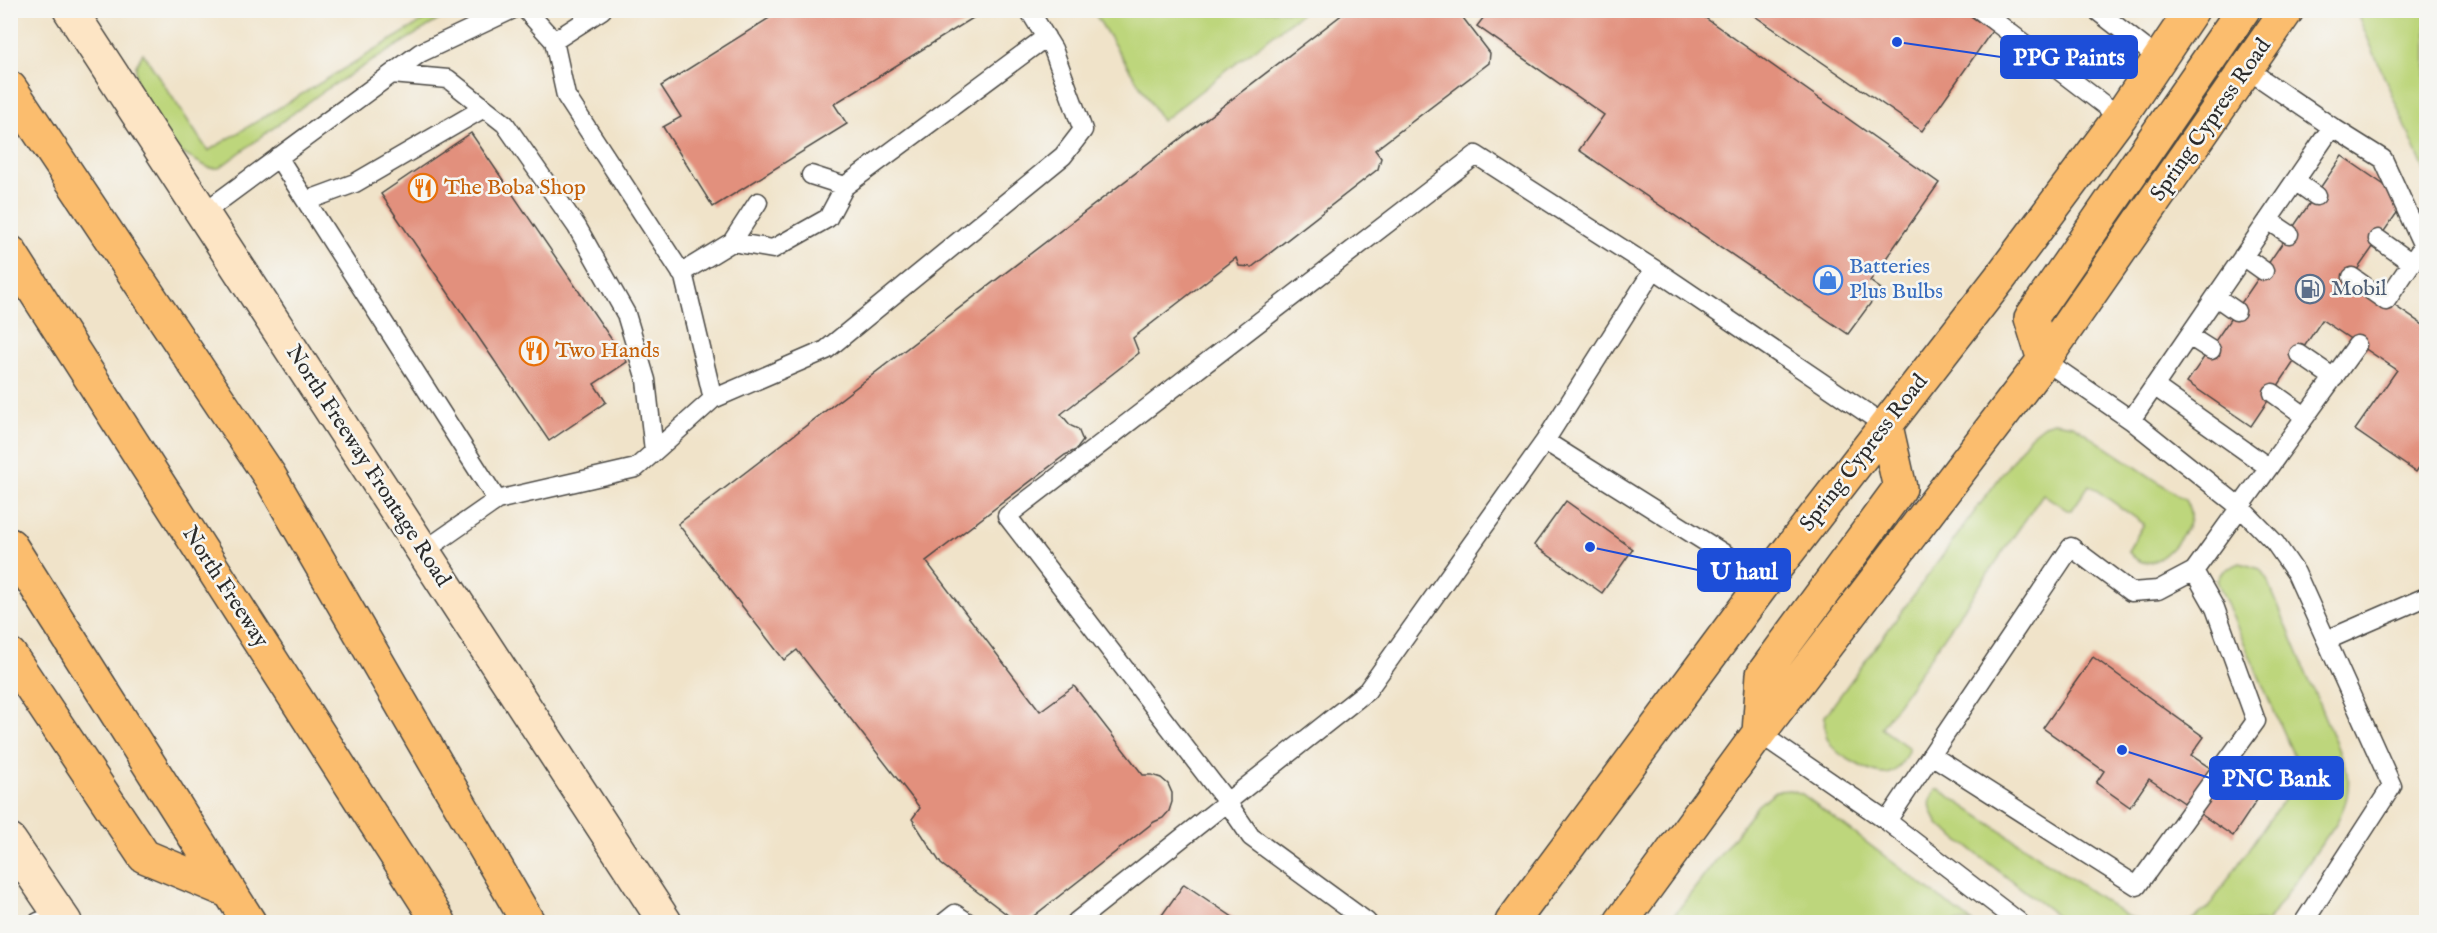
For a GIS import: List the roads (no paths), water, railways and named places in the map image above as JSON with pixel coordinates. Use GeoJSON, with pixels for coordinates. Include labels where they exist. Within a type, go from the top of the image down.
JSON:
{"type":"FeatureCollection","features":[{"type":"Feature","properties":{"kind":"main road","name":"North Freeway Frontage Road"},"geometry":{"type":"LineString","coordinates":[[70,10],[665,922]]}},
{"type":"Feature","properties":{"kind":"main road","name":"Spring Cypress Road"},"geometry":{"type":"LineString","coordinates":[[1512,922],[1766,580],[2120,117],[2192,10]]}},
{"type":"Feature","properties":{"kind":"main road"},"geometry":{"type":"LineString","coordinates":[[2044,360],[2031,318],[2243,10]]}},
{"type":"Feature","properties":{"kind":"main road","name":"Spring Cypress Road"},"geometry":{"type":"LineString","coordinates":[[1621,922],[1759,733],[2044,360],[2287,10]]}},
{"type":"Feature","properties":{"kind":"main road"},"geometry":{"type":"LineString","coordinates":[[10,88],[269,475],[528,922]]}},
{"type":"Feature","properties":{"kind":"main road","name":"North Freeway"},"geometry":{"type":"LineString","coordinates":[[10,252],[439,922]]}},
{"type":"Feature","properties":{"kind":"main road"},"geometry":{"type":"LineString","coordinates":[[1759,733],[1763,674],[1899,488],[1886,426]]}},
{"type":"Feature","properties":{"kind":"main road"},"geometry":{"type":"LineString","coordinates":[[10,545],[249,922]]}},
{"type":"Feature","properties":{"kind":"main road"},"geometry":{"type":"LineString","coordinates":[[10,655],[144,856],[230,892]]}},
{"type":"Feature","properties":{"kind":"main road"},"geometry":{"type":"LineString","coordinates":[[10,841],[54,920]]}},
{"type":"Feature","properties":{"kind":"lane"},"geometry":{"type":"LineString","coordinates":[[203,213],[420,53],[511,10]]}},
{"type":"Feature","properties":{"kind":"lane"},"geometry":{"type":"LineString","coordinates":[[526,10],[554,41],[567,96],[684,277],[713,399]]}},
{"type":"Feature","properties":{"kind":"lane"},"geometry":{"type":"LineString","coordinates":[[554,41],[602,10]]}},
{"type":"Feature","properties":{"kind":"lane"},"geometry":{"type":"LineString","coordinates":[[424,551],[497,500],[636,468],[713,399],[826,350],[1064,156],[1083,130],[1053,49],[1029,10]]}},
{"type":"Feature","properties":{"kind":"lane"},"geometry":{"type":"LineString","coordinates":[[1980,10],[2120,117]]}},
{"type":"Feature","properties":{"kind":"lane"},"geometry":{"type":"LineString","coordinates":[[2096,10],[2159,59]]}},
{"type":"Feature","properties":{"kind":"lane"},"geometry":{"type":"LineString","coordinates":[[732,242],[773,249],[828,218],[845,186],[1046,37]]}},
{"type":"Feature","properties":{"kind":"lane"},"geometry":{"type":"LineString","coordinates":[[2247,69],[2383,159],[2423,246],[2386,301],[2352,277]]}},
{"type":"Feature","properties":{"kind":"lane"},"geometry":{"type":"LineString","coordinates":[[392,74],[448,79],[505,124],[578,227],[626,314],[646,380],[654,452]]}},
{"type":"Feature","properties":{"kind":"lane"},"geometry":{"type":"LineString","coordinates":[[306,201],[355,183],[484,108]]}},
{"type":"Feature","properties":{"kind":"lane"},"geometry":{"type":"LineString","coordinates":[[2131,420],[2332,127]]}},
{"type":"Feature","properties":{"kind":"lane"},"geometry":{"type":"LineString","coordinates":[[1367,922],[1251,837],[1227,802],[1007,516],[1476,155],[1654,269],[1886,426]]}},
{"type":"Feature","properties":{"kind":"lane"},"geometry":{"type":"LineString","coordinates":[[278,157],[497,500]]}},
{"type":"Feature","properties":{"kind":"lane"},"geometry":{"type":"LineString","coordinates":[[811,175],[845,186]]}},
{"type":"Feature","properties":{"kind":"lane"},"geometry":{"type":"LineString","coordinates":[[2295,181],[2316,196]]}},
{"type":"Feature","properties":{"kind":"lane"},"geometry":{"type":"LineString","coordinates":[[681,273],[732,242],[758,201]]}},
{"type":"Feature","properties":{"kind":"lane"},"geometry":{"type":"LineString","coordinates":[[2268,220],[2289,234]]}},
{"type":"Feature","properties":{"kind":"lane"},"geometry":{"type":"LineString","coordinates":[[2378,239],[2412,263]]}},
{"type":"Feature","properties":{"kind":"lane"},"geometry":{"type":"LineString","coordinates":[[2243,256],[2264,271]]}},
{"type":"Feature","properties":{"kind":"lane"},"geometry":{"type":"LineString","coordinates":[[1076,922],[1367,691],[1545,441],[1654,269]]}},
{"type":"Feature","properties":{"kind":"lane"},"geometry":{"type":"LineString","coordinates":[[2216,297],[2236,311]]}},
{"type":"Feature","properties":{"kind":"lane"},"geometry":{"type":"LineString","coordinates":[[2189,336],[2211,350]]}},
{"type":"Feature","properties":{"kind":"lane"},"geometry":{"type":"LineString","coordinates":[[1887,820],[2071,547],[2131,592],[2158,590],[2194,571],[2357,345]]}},
{"type":"Feature","properties":{"kind":"lane"},"geometry":{"type":"LineString","coordinates":[[2299,354],[2334,378]]}},
{"type":"Feature","properties":{"kind":"lane"},"geometry":{"type":"LineString","coordinates":[[2044,360],[2131,420],[2241,508],[2275,543],[2296,573],[2327,640],[2392,786],[2304,922]]}},
{"type":"Feature","properties":{"kind":"lane"},"geometry":{"type":"LineString","coordinates":[[2154,386],[2268,467]]}},
{"type":"Feature","properties":{"kind":"lane"},"geometry":{"type":"LineString","coordinates":[[2273,393],[2305,416]]}},
{"type":"Feature","properties":{"kind":"lane"},"geometry":{"type":"LineString","coordinates":[[1545,441],[1766,580]]}},
{"type":"Feature","properties":{"kind":"lane"},"geometry":{"type":"LineString","coordinates":[[1931,755],[2137,886],[2256,721],[2215,608],[2194,571]]}},
{"type":"Feature","properties":{"kind":"lane"},"geometry":{"type":"LineString","coordinates":[[2327,640],[2427,597]]}},
{"type":"Feature","properties":{"kind":"lane"},"geometry":{"type":"LineString","coordinates":[[1759,733],[1887,820],[2019,922]]}},
{"type":"Feature","properties":{"kind":"lane"},"geometry":{"type":"LineString","coordinates":[[945,922],[955,914],[967,922]]}},
{"type":"Feature","properties":{"kind":"place","name":"PPG Paints"},"geometry":{"type":"Point","coordinates":[1897,42]}},
{"type":"Feature","properties":{"kind":"place","name":"The Boba Shop"},"geometry":{"type":"Point","coordinates":[423,188]}},
{"type":"Feature","properties":{"kind":"place","name":"Batteries Plus Bulbs"},"geometry":{"type":"Point","coordinates":[1828,280]}},
{"type":"Feature","properties":{"kind":"place","name":"Mobil"},"geometry":{"type":"Point","coordinates":[2310,289]}},
{"type":"Feature","properties":{"kind":"place","name":"Two Hands"},"geometry":{"type":"Point","coordinates":[534,351]}},
{"type":"Feature","properties":{"kind":"place","name":"U haul"},"geometry":{"type":"Point","coordinates":[1590,547]}},
{"type":"Feature","properties":{"kind":"place","name":"PNC Bank"},"geometry":{"type":"Point","coordinates":[2122,750]}}]}
